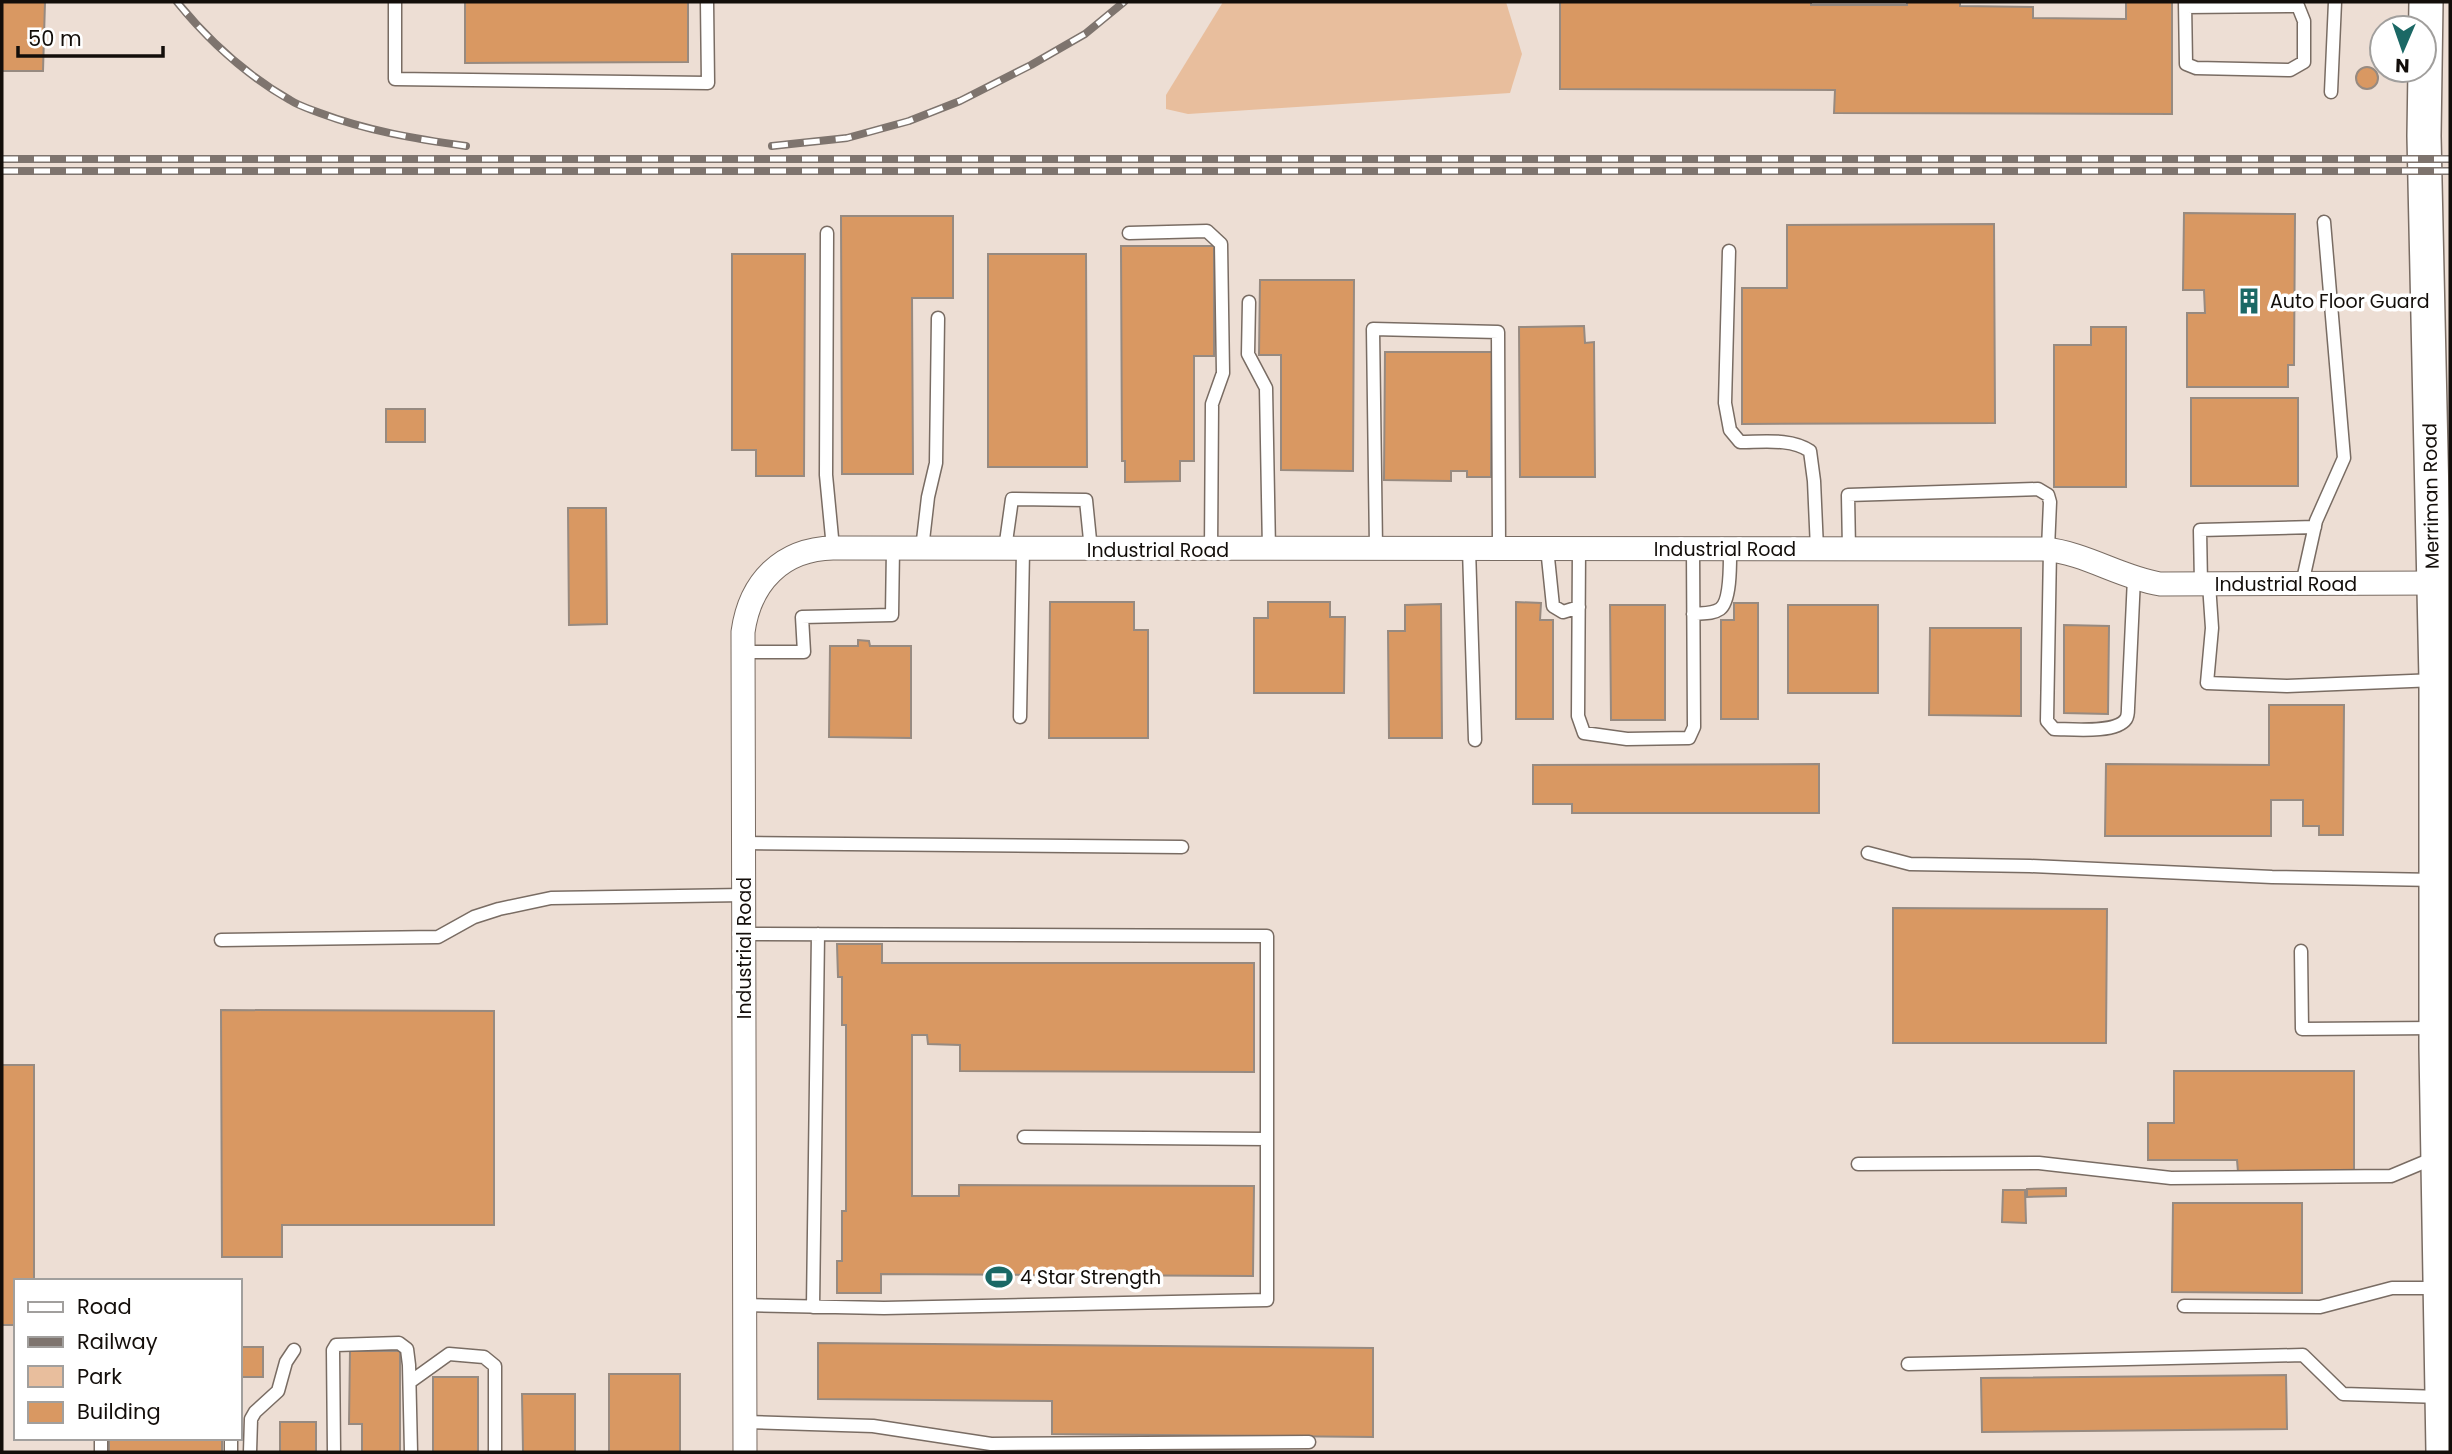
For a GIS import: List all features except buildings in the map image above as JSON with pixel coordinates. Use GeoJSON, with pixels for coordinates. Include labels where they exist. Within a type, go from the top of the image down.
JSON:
{"type":"FeatureCollection","features":[{"type":"Feature","properties":{"kind":"main road","name":"Merriman Road"},"geometry":{"type":"LineString","coordinates":[[2426,2],[2424,136],[2442,583],[2436,680],[2443,788],[2436,1027],[2444,1156],[2440,1289],[2442,1452]]}},
{"type":"Feature","properties":{"kind":"street","name":"Industrial Road"},"geometry":{"type":"LineString","coordinates":[[745,1452],[743,652],[746,614],[754,593],[767,575],[785,561],[806,552],[833,548],[1211,551],[1376,548],[2049,549],[2076,554],[2134,578],[2160,584],[2442,583]]}},
{"type":"Feature","properties":{"kind":"lane"},"geometry":{"type":"LineString","coordinates":[[395,2],[396,79],[708,83],[707,2]]}},
{"type":"Feature","properties":{"kind":"lane"},"geometry":{"type":"LineString","coordinates":[[2331,92],[2335,2]]}},
{"type":"Feature","properties":{"kind":"lane"},"geometry":{"type":"LineString","coordinates":[[2185,5],[2298,6],[2304,21],[2304,62],[2290,70],[2196,68],[2186,64],[2185,5]]}},
{"type":"Feature","properties":{"kind":"lane"},"geometry":{"type":"LineString","coordinates":[[2302,584],[2315,527],[2344,458],[2324,222]]}},
{"type":"Feature","properties":{"kind":"lane"},"geometry":{"type":"LineString","coordinates":[[1129,233],[1207,232],[1221,244],[1223,373],[1212,404],[1211,551]]}},
{"type":"Feature","properties":{"kind":"lane"},"geometry":{"type":"LineString","coordinates":[[827,233],[826,475],[833,548]]}},
{"type":"Feature","properties":{"kind":"lane"},"geometry":{"type":"LineString","coordinates":[[1729,251],[1725,403],[1730,430],[1740,442],[1791,443],[1801,445],[1810,452],[1817,549]]}},
{"type":"Feature","properties":{"kind":"lane"},"geometry":{"type":"LineString","coordinates":[[1249,302],[1248,354],[1266,388],[1269,550]]}},
{"type":"Feature","properties":{"kind":"lane"},"geometry":{"type":"LineString","coordinates":[[922,549],[928,497],[936,463],[939,318]]}},
{"type":"Feature","properties":{"kind":"lane"},"geometry":{"type":"LineString","coordinates":[[1376,548],[1373,329],[1498,332],[1499,548]]}},
{"type":"Feature","properties":{"kind":"lane"},"geometry":{"type":"LineString","coordinates":[[1849,549],[1848,495],[2038,489],[2048,495],[2047,721],[2054,729],[2109,729],[2126,719],[2134,578]]}},
{"type":"Feature","properties":{"kind":"lane"},"geometry":{"type":"LineString","coordinates":[[1020,717],[1012,499],[1086,500],[1091,550]]}},
{"type":"Feature","properties":{"kind":"lane"},"geometry":{"type":"LineString","coordinates":[[2315,527],[2200,530],[2212,628],[2207,683],[2287,686],[2436,680]]}},
{"type":"Feature","properties":{"kind":"lane"},"geometry":{"type":"LineString","coordinates":[[743,652],[804,652],[802,617],[892,615],[893,548]]}},
{"type":"Feature","properties":{"kind":"lane"},"geometry":{"type":"LineString","coordinates":[[1547,548],[1553,606],[1563,612],[1579,607]]}},
{"type":"Feature","properties":{"kind":"lane"},"geometry":{"type":"LineString","coordinates":[[1579,548],[1578,716],[1584,733],[1627,739],[1689,738],[1693,727],[1693,549]]}},
{"type":"Feature","properties":{"kind":"lane"},"geometry":{"type":"LineString","coordinates":[[1469,549],[1475,740]]}},
{"type":"Feature","properties":{"kind":"lane"},"geometry":{"type":"LineString","coordinates":[[1693,614],[1710,613],[1722,608],[1726,600],[1730,549]]}},
{"type":"Feature","properties":{"kind":"lane"},"geometry":{"type":"LineString","coordinates":[[743,843],[1182,847]]}},
{"type":"Feature","properties":{"kind":"lane"},"geometry":{"type":"LineString","coordinates":[[1868,853],[1910,864],[2030,866],[2272,877],[2441,865]]}},
{"type":"Feature","properties":{"kind":"lane"},"geometry":{"type":"LineString","coordinates":[[221,940],[438,937],[474,917],[551,898],[744,895]]}},
{"type":"Feature","properties":{"kind":"lane"},"geometry":{"type":"LineString","coordinates":[[744,934],[1267,936],[1267,1300],[884,1308],[744,1305]]}},
{"type":"Feature","properties":{"kind":"lane"},"geometry":{"type":"LineString","coordinates":[[813,1307],[818,934]]}},
{"type":"Feature","properties":{"kind":"lane"},"geometry":{"type":"LineString","coordinates":[[2301,951],[2302,1029],[2436,1027]]}},
{"type":"Feature","properties":{"kind":"lane"},"geometry":{"type":"LineString","coordinates":[[1024,1137],[1267,1139]]}},
{"type":"Feature","properties":{"kind":"lane"},"geometry":{"type":"LineString","coordinates":[[1858,1164],[2039,1163],[2171,1178],[2391,1177],[2444,1156]]}},
{"type":"Feature","properties":{"kind":"lane"},"geometry":{"type":"LineString","coordinates":[[2184,1306],[2320,1307],[2392,1289],[2440,1289]]}},
{"type":"Feature","properties":{"kind":"lane"},"geometry":{"type":"LineString","coordinates":[[334,1452],[336,1345],[399,1343],[407,1349],[411,1452]]}},
{"type":"Feature","properties":{"kind":"lane"},"geometry":{"type":"LineString","coordinates":[[250,1452],[251,1419],[278,1391],[286,1362],[294,1350]]}},
{"type":"Feature","properties":{"kind":"lane"},"geometry":{"type":"LineString","coordinates":[[410,1382],[449,1354],[484,1357],[495,1366],[495,1452]]}},
{"type":"Feature","properties":{"kind":"lane"},"geometry":{"type":"LineString","coordinates":[[1908,1364],[2303,1355],[2343,1394],[2441,1397]]}},
{"type":"Feature","properties":{"kind":"lane"},"geometry":{"type":"LineString","coordinates":[[744,1422],[873,1426],[991,1444],[1309,1442]]}},
{"type":"Feature","properties":{"kind":"green space"},"geometry":{"type":"Polygon","coordinates":[[[1223,2],[1506,2],[1522,54],[1510,93],[1188,114],[1166,109],[1166,95],[1223,2]]]}},
{"type":"Feature","properties":{"kind":"railway"},"geometry":{"type":"LineString","coordinates":[[177,2],[229,56],[258,80],[297,104],[374,130],[466,146]]}},
{"type":"Feature","properties":{"kind":"railway"},"geometry":{"type":"LineString","coordinates":[[772,146],[847,138],[909,121],[960,101],[1085,34],[1124,2]]}},
{"type":"Feature","properties":{"kind":"railway"},"geometry":{"type":"LineString","coordinates":[[2,159],[2450,159]]}},
{"type":"Feature","properties":{"kind":"railway"},"geometry":{"type":"LineString","coordinates":[[2,171],[2450,171]]}},
{"type":"Feature","properties":{"kind":"place","name":"Auto Floor Guard"},"geometry":{"type":"Point","coordinates":[2249,301]}},
{"type":"Feature","properties":{"kind":"place","name":"4 Star Strength"},"geometry":{"type":"Point","coordinates":[999,1277]}}]}
